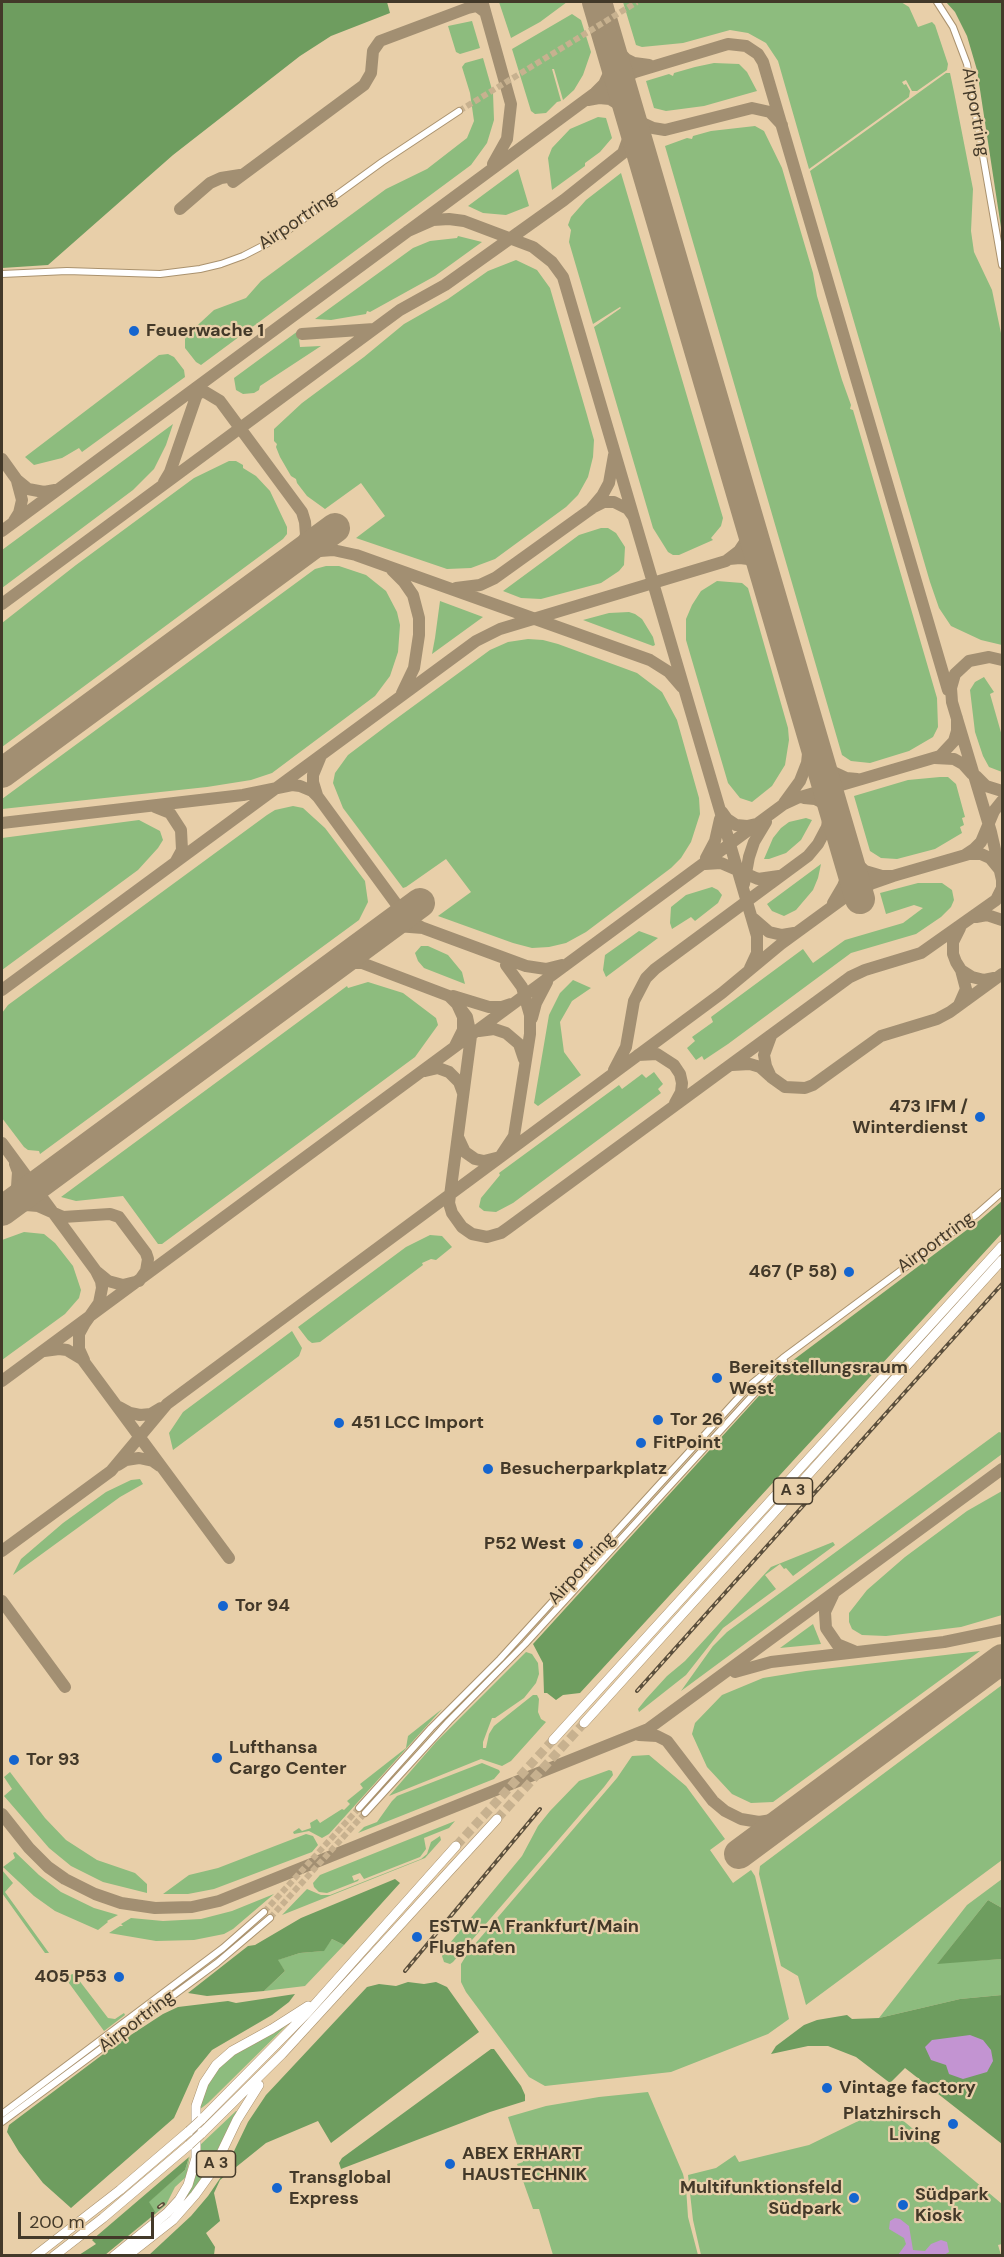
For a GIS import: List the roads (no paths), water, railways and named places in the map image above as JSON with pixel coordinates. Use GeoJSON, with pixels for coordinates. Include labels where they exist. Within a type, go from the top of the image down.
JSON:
{"type":"FeatureCollection","features":[{"type":"Feature","properties":{"kind":"highway","name":"A 3"},"geometry":{"type":"LineString","coordinates":[[553,1740],[1002,1246]]}},
{"type":"Feature","properties":{"kind":"highway","name":"A 3"},"geometry":{"type":"LineString","coordinates":[[584,1723],[1002,1260]]}},
{"type":"Feature","properties":{"kind":"highway","name":"A 3"},"geometry":{"type":"LineString","coordinates":[[54,2256],[103,2218],[201,2134],[282,2054],[497,1819]]}},
{"type":"Feature","properties":{"kind":"highway","name":"A 3"},"geometry":{"type":"LineString","coordinates":[[34,2256],[120,2190],[201,2120],[326,1992],[456,1846]]}},
{"type":"Feature","properties":{"kind":"highway"},"geometry":{"type":"LineString","coordinates":[[114,2256],[174,2205],[188,2185],[195,2165],[196,2106],[209,2074],[232,2051],[286,2021],[326,1992]]}},
{"type":"Feature","properties":{"kind":"highway","name":"A 3"},"geometry":{"type":"LineString","coordinates":[[127,2256],[173,2220],[195,2195],[216,2165],[248,2099],[282,2054]]}},
{"type":"Feature","properties":{"kind":"street","name":"Airportring"},"geometry":{"type":"LineString","coordinates":[[937,2],[953,27],[967,64],[1002,265]]}},
{"type":"Feature","properties":{"kind":"street","name":"Airportring"},"geometry":{"type":"LineString","coordinates":[[2,274],[43,271],[160,274],[200,269],[243,256],[276,239],[382,162],[459,111]]}},
{"type":"Feature","properties":{"kind":"street","name":"Airportring"},"geometry":{"type":"LineString","coordinates":[[358,1808],[431,1728],[500,1659],[750,1385],[811,1336],[977,1214],[1002,1192]]}},
{"type":"Feature","properties":{"kind":"street","name":"Airportring"},"geometry":{"type":"LineString","coordinates":[[365,1813],[449,1721],[525,1644],[768,1377],[811,1336]]}},
{"type":"Feature","properties":{"kind":"street","name":"Airportring"},"geometry":{"type":"LineString","coordinates":[[2,2114],[209,1959],[264,1912]]}},
{"type":"Feature","properties":{"kind":"street","name":"Airportring"},"geometry":{"type":"LineString","coordinates":[[2,2122],[217,1963],[270,1918]]}},
{"type":"Feature","properties":{"kind":"tunnel"},"geometry":{"type":"LineString","coordinates":[[459,111],[637,2]]}},
{"type":"Feature","properties":{"kind":"tunnel"},"geometry":{"type":"LineString","coordinates":[[497,1819],[584,1723]]}},
{"type":"Feature","properties":{"kind":"tunnel"},"geometry":{"type":"LineString","coordinates":[[456,1846],[553,1740]]}},
{"type":"Feature","properties":{"kind":"tunnel"},"geometry":{"type":"LineString","coordinates":[[264,1912],[359,1808]]}},
{"type":"Feature","properties":{"kind":"tunnel"},"geometry":{"type":"LineString","coordinates":[[270,1918],[365,1813]]}},
{"type":"Feature","properties":{"kind":"railway"},"geometry":{"type":"LineString","coordinates":[[637,1691],[1002,1284]]}},
{"type":"Feature","properties":{"kind":"railway"},"geometry":{"type":"LineString","coordinates":[[405,1971],[540,1809]]}},
{"type":"Feature","properties":{"kind":"railway"},"geometry":{"type":"LineString","coordinates":[[159,2207],[163,2204]]}},
{"type":"Feature","properties":{"kind":"place","name":"Feuerwache 1"},"geometry":{"type":"Point","coordinates":[134,331]}},
{"type":"Feature","properties":{"kind":"place","name":"473 IFM / Winterdienst"},"geometry":{"type":"Point","coordinates":[980,1117]}},
{"type":"Feature","properties":{"kind":"place","name":"467 (P 58)"},"geometry":{"type":"Point","coordinates":[849,1272]}},
{"type":"Feature","properties":{"kind":"place","name":"Bereitstellungsraum West"},"geometry":{"type":"Point","coordinates":[717,1378]}},
{"type":"Feature","properties":{"kind":"place","name":"Tor 26"},"geometry":{"type":"Point","coordinates":[658,1420]}},
{"type":"Feature","properties":{"kind":"place","name":"451 LCC Import"},"geometry":{"type":"Point","coordinates":[339,1423]}},
{"type":"Feature","properties":{"kind":"place","name":"FitPoint"},"geometry":{"type":"Point","coordinates":[641,1443]}},
{"type":"Feature","properties":{"kind":"place","name":"Besucherparkplatz"},"geometry":{"type":"Point","coordinates":[488,1469]}},
{"type":"Feature","properties":{"kind":"place","name":"P52 West"},"geometry":{"type":"Point","coordinates":[578,1544]}},
{"type":"Feature","properties":{"kind":"place","name":"Tor 94"},"geometry":{"type":"Point","coordinates":[223,1606]}},
{"type":"Feature","properties":{"kind":"place","name":"Lufthansa Cargo Center"},"geometry":{"type":"Point","coordinates":[217,1758]}},
{"type":"Feature","properties":{"kind":"place","name":"Tor 93"},"geometry":{"type":"Point","coordinates":[14,1760]}},
{"type":"Feature","properties":{"kind":"place","name":"ESTW-A Frankfurt/Main Flughafen"},"geometry":{"type":"Point","coordinates":[417,1937]}},
{"type":"Feature","properties":{"kind":"place","name":"405 P53"},"geometry":{"type":"Point","coordinates":[119,1977]}},
{"type":"Feature","properties":{"kind":"place","name":"Vintage factory"},"geometry":{"type":"Point","coordinates":[827,2088]}},
{"type":"Feature","properties":{"kind":"place","name":"Platzhirsch Living"},"geometry":{"type":"Point","coordinates":[953,2124]}},
{"type":"Feature","properties":{"kind":"place","name":"ABEX ERHART HAUSTECHNIK"},"geometry":{"type":"Point","coordinates":[450,2164]}},
{"type":"Feature","properties":{"kind":"place","name":"Transglobal Express"},"geometry":{"type":"Point","coordinates":[277,2188]}},
{"type":"Feature","properties":{"kind":"place","name":"Multifunktionsfeld Südpark"},"geometry":{"type":"Point","coordinates":[854,2198]}},
{"type":"Feature","properties":{"kind":"place","name":"Südpark Kiosk"},"geometry":{"type":"Point","coordinates":[903,2205]}}]}
